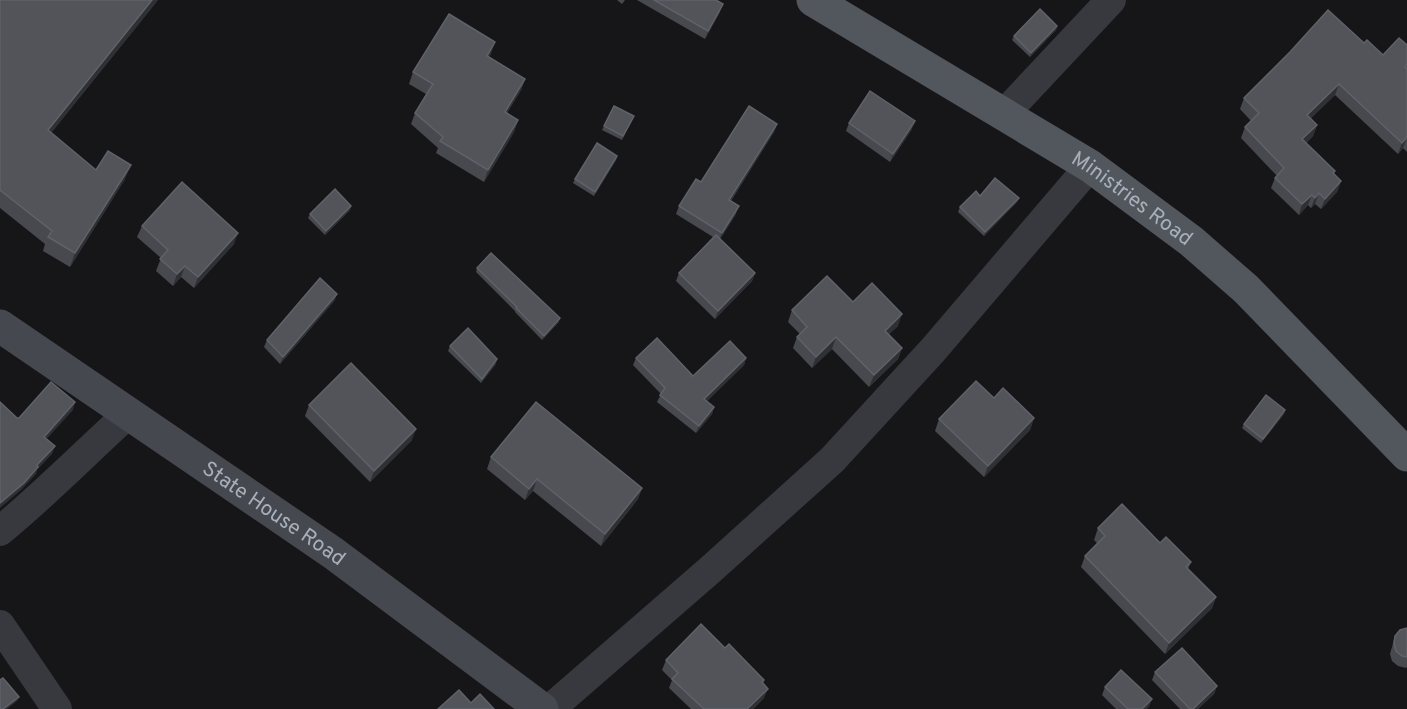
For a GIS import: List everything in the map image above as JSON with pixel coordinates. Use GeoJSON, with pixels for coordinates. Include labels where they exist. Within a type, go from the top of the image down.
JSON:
{"type":"FeatureCollection","features":[{"type":"Feature","properties":{"kind":"main road","name":"Ministries Road"},"geometry":{"type":"LineString","coordinates":[[813,0],[1090,166],[1191,241],[1246,289],[1407,455]]}},
{"type":"Feature","properties":{"kind":"main road","name":"State House Road"},"geometry":{"type":"LineString","coordinates":[[0,326],[333,553],[542,709]]}},
{"type":"Feature","properties":{"kind":"street"},"geometry":{"type":"LineString","coordinates":[[1004,114],[1111,0]]}},
{"type":"Feature","properties":{"kind":"street"},"geometry":{"type":"LineString","coordinates":[[550,709],[710,570],[832,459],[933,350],[1090,166]]}},
{"type":"Feature","properties":{"kind":"street"},"geometry":{"type":"LineString","coordinates":[[0,531],[65,474],[129,413]]}},
{"type":"Feature","properties":{"kind":"street"},"geometry":{"type":"LineString","coordinates":[[0,625],[57,709]]}},
{"type":"Feature","properties":{"kind":"building"},"geometry":{"type":"Polygon","coordinates":[[[0,0],[152,0],[48,130],[96,170],[108,151],[131,165],[75,253],[48,237],[52,231],[0,190],[0,0]]]}},
{"type":"Feature","properties":{"kind":"building"},"geometry":{"type":"Polygon","coordinates":[[[654,0],[716,0],[723,4],[708,31],[654,0]]]}},
{"type":"Feature","properties":{"kind":"building"},"geometry":{"type":"Polygon","coordinates":[[[1040,9],[1057,26],[1031,53],[1014,36],[1040,9]]]}},
{"type":"Feature","properties":{"kind":"building"},"geometry":{"type":"Polygon","coordinates":[[[1328,10],[1364,43],[1367,40],[1383,55],[1399,38],[1407,45],[1405,67],[1407,69],[1407,137],[1402,143],[1339,84],[1307,115],[1317,125],[1302,139],[1335,171],[1333,173],[1341,181],[1325,199],[1319,193],[1315,198],[1312,195],[1302,204],[1275,178],[1284,168],[1245,127],[1259,113],[1244,98],[1328,10]]]}},
{"type":"Feature","properties":{"kind":"building"},"geometry":{"type":"Polygon","coordinates":[[[449,14],[495,42],[487,56],[525,79],[505,112],[518,120],[488,170],[440,141],[443,137],[415,113],[433,84],[413,72],[449,14]]]}},
{"type":"Feature","properties":{"kind":"building"},"geometry":{"type":"Polygon","coordinates":[[[870,91],[915,121],[893,154],[849,123],[870,91]]]}},
{"type":"Feature","properties":{"kind":"building"},"geometry":{"type":"Polygon","coordinates":[[[614,106],[634,116],[623,136],[604,126],[614,106]]]}},
{"type":"Feature","properties":{"kind":"building"},"geometry":{"type":"Polygon","coordinates":[[[749,106],[777,124],[729,200],[739,206],[722,233],[679,206],[696,179],[701,182],[749,106]]]}},
{"type":"Feature","properties":{"kind":"building"},"geometry":{"type":"Polygon","coordinates":[[[597,143],[617,156],[595,192],[575,179],[597,143]]]}},
{"type":"Feature","properties":{"kind":"building"},"geometry":{"type":"Polygon","coordinates":[[[995,178],[1019,198],[985,232],[960,207],[976,191],[980,196],[995,178]]]}},
{"type":"Feature","properties":{"kind":"building"},"geometry":{"type":"Polygon","coordinates":[[[182,182],[238,233],[198,277],[185,266],[177,274],[160,259],[168,250],[142,226],[182,182]]]}},
{"type":"Feature","properties":{"kind":"building"},"geometry":{"type":"Polygon","coordinates":[[[335,189],[351,206],[326,231],[310,214],[335,189]]]}},
{"type":"Feature","properties":{"kind":"building"},"geometry":{"type":"Polygon","coordinates":[[[716,235],[755,273],[718,311],[679,273],[716,235]]]}},
{"type":"Feature","properties":{"kind":"building"},"geometry":{"type":"Polygon","coordinates":[[[491,253],[560,318],[544,336],[477,268],[491,253]]]}},
{"type":"Feature","properties":{"kind":"building"},"geometry":{"type":"Polygon","coordinates":[[[827,276],[853,302],[872,283],[902,314],[885,331],[902,348],[874,375],[836,337],[816,357],[797,337],[807,327],[792,310],[827,276]]]}},
{"type":"Feature","properties":{"kind":"building"},"geometry":{"type":"Polygon","coordinates":[[[320,278],[337,294],[283,357],[267,340],[320,278]]]}},
{"type":"Feature","properties":{"kind":"building"},"geometry":{"type":"Polygon","coordinates":[[[468,328],[497,359],[482,379],[450,346],[468,328]]]}},
{"type":"Feature","properties":{"kind":"building"},"geometry":{"type":"Polygon","coordinates":[[[657,338],[693,376],[730,341],[746,358],[704,399],[714,407],[699,426],[660,395],[665,388],[636,358],[657,338]]]}},
{"type":"Feature","properties":{"kind":"building"},"geometry":{"type":"Polygon","coordinates":[[[351,363],[416,429],[374,471],[309,405],[351,363]]]}},
{"type":"Feature","properties":{"kind":"building"},"geometry":{"type":"Polygon","coordinates":[[[976,381],[994,398],[1003,388],[1034,418],[988,466],[939,419],[976,381]]]}},
{"type":"Feature","properties":{"kind":"building"},"geometry":{"type":"Polygon","coordinates":[[[51,382],[75,402],[44,437],[55,446],[24,483],[0,503],[0,402],[19,418],[51,382]]]}},
{"type":"Feature","properties":{"kind":"building"},"geometry":{"type":"Polygon","coordinates":[[[1266,395],[1285,410],[1263,439],[1244,424],[1266,395]]]}},
{"type":"Feature","properties":{"kind":"building"},"geometry":{"type":"Polygon","coordinates":[[[536,402],[642,488],[605,534],[537,479],[529,489],[491,457],[536,402]]]}},
{"type":"Feature","properties":{"kind":"building"},"geometry":{"type":"Polygon","coordinates":[[[1122,504],[1160,543],[1166,537],[1191,562],[1186,567],[1216,597],[1169,643],[1085,556],[1105,536],[1098,528],[1122,504]]]}},
{"type":"Feature","properties":{"kind":"building"},"geometry":{"type":"Polygon","coordinates":[[[701,624],[725,648],[729,644],[764,680],[762,682],[768,689],[747,709],[704,709],[672,679],[678,673],[666,660],[701,624]]]}},
{"type":"Feature","properties":{"kind":"building"},"geometry":{"type":"Polygon","coordinates":[[[1407,628],[1407,657],[1396,651],[1394,643],[1395,636],[1400,630],[1407,628]]]}},
{"type":"Feature","properties":{"kind":"building"},"geometry":{"type":"Polygon","coordinates":[[[1182,648],[1217,686],[1193,709],[1190,709],[1155,672],[1182,648]]]}},
{"type":"Feature","properties":{"kind":"building"},"geometry":{"type":"Polygon","coordinates":[[[1121,670],[1152,699],[1142,709],[1128,709],[1105,687],[1121,670]]]}},
{"type":"Feature","properties":{"kind":"building"},"geometry":{"type":"Polygon","coordinates":[[[3,678],[19,697],[0,709],[0,680],[3,678]]]}},
{"type":"Feature","properties":{"kind":"building"},"geometry":{"type":"Polygon","coordinates":[[[459,690],[471,703],[480,694],[494,709],[438,709],[459,690]]]}}]}
